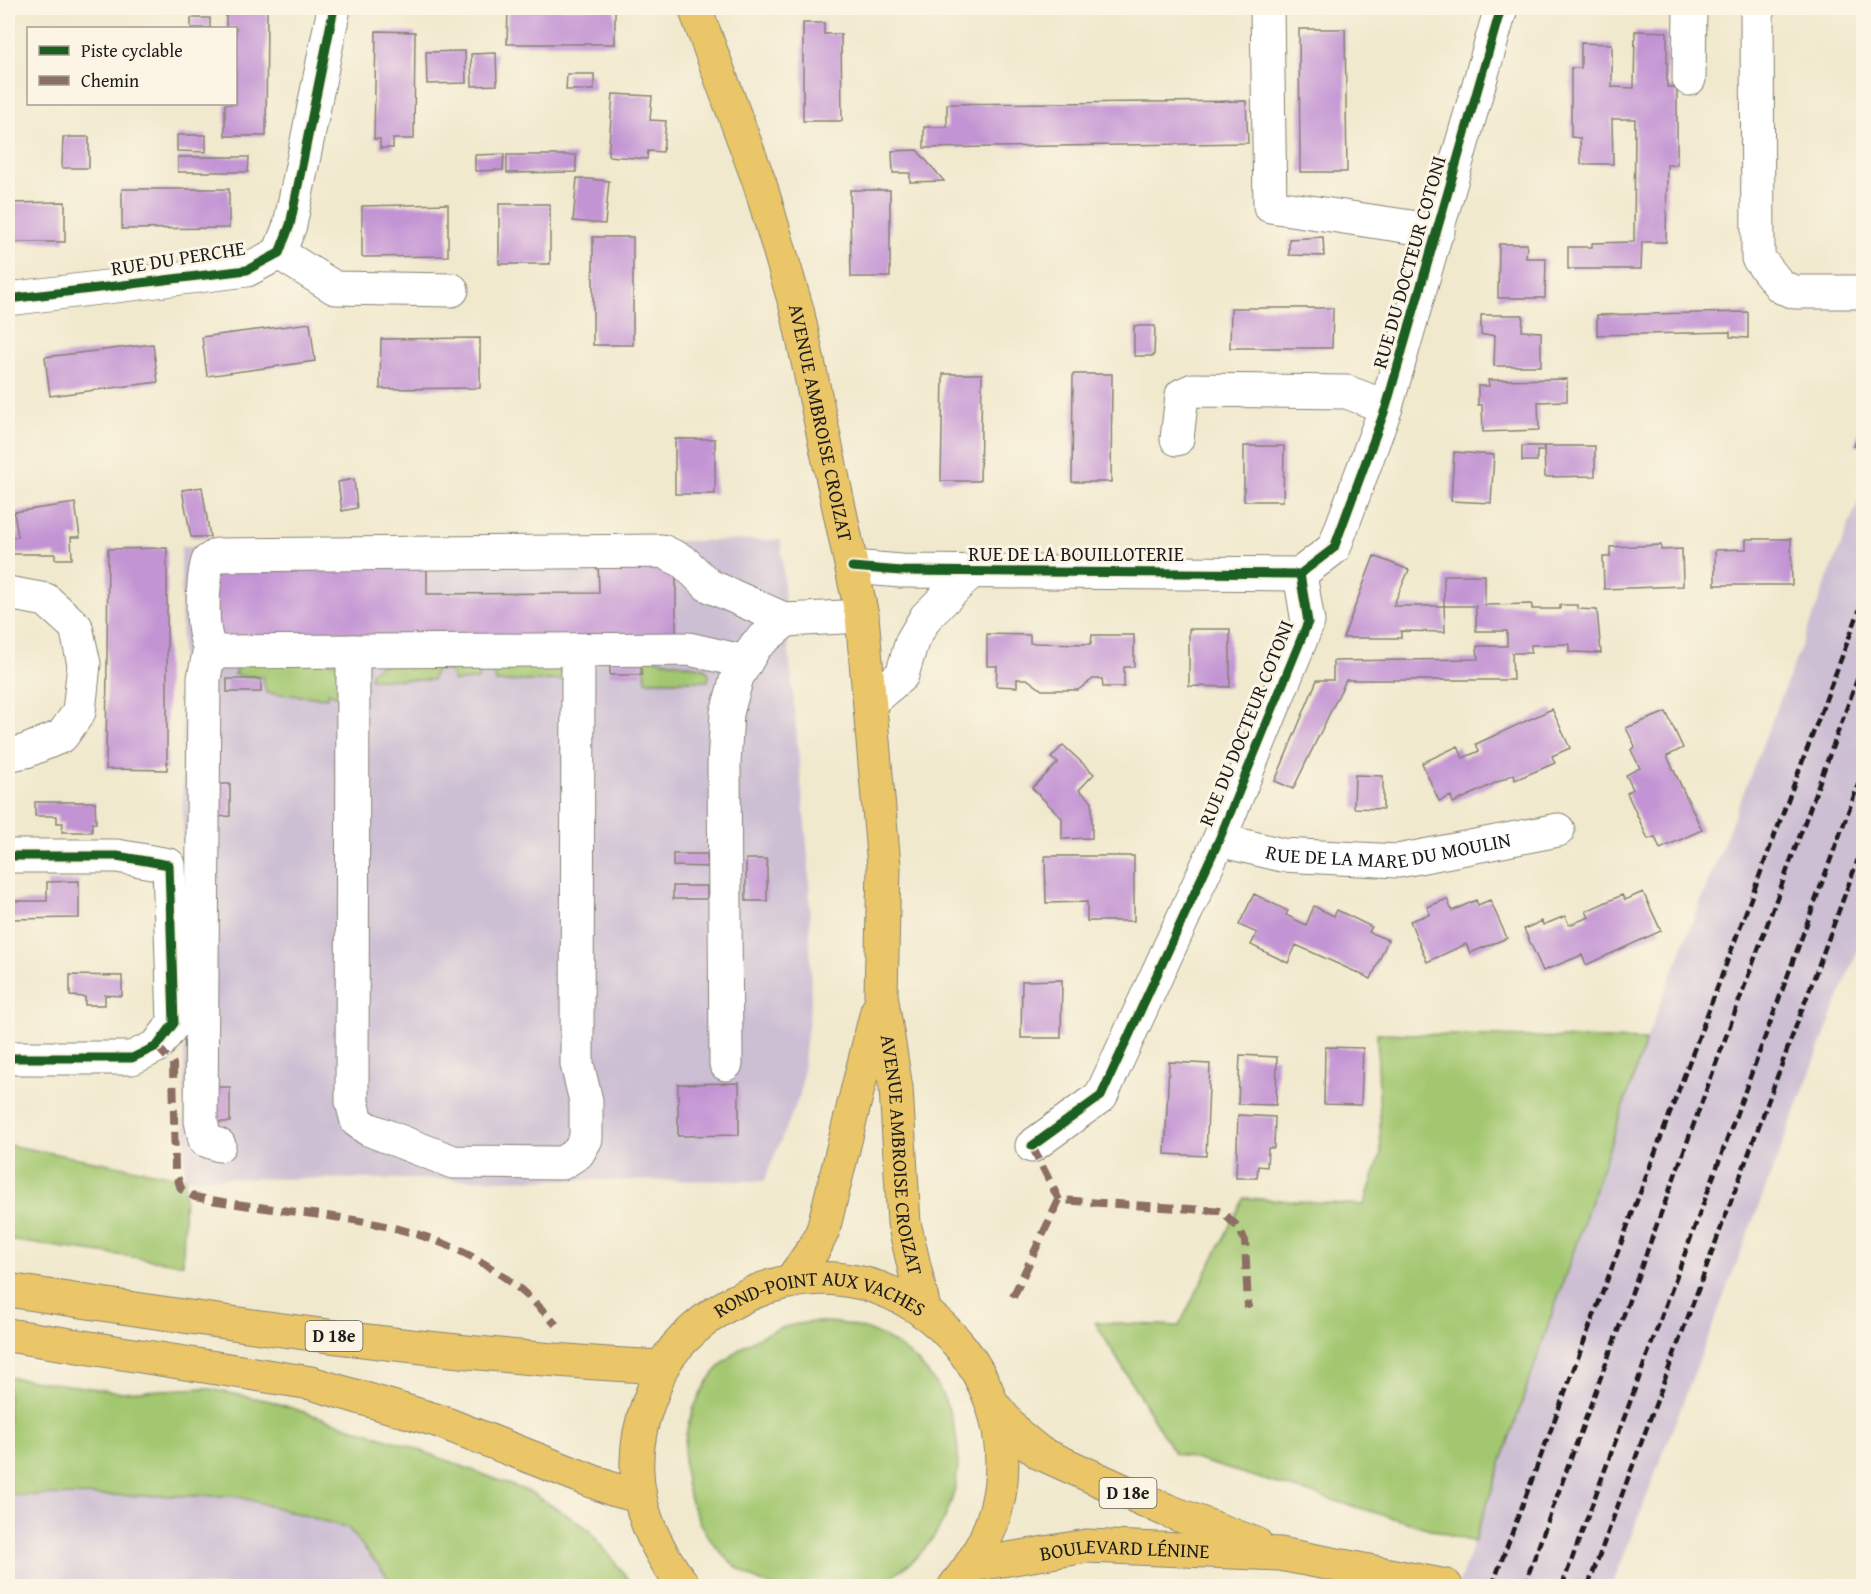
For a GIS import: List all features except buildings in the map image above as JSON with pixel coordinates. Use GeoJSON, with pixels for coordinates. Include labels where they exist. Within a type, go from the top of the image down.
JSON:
{"type":"FeatureCollection","features":[{"type":"Feature","properties":{"kind":"main road","name":"AVENUE AMBROISE CROIZAT"},"geometry":{"type":"LineString","coordinates":[[695,8],[760,184],[797,310],[862,616],[884,866],[881,995],[896,1088],[904,1222],[926,1313]]}},
{"type":"Feature","properties":{"kind":"main road","name":"AVENUE AMBROISE CROIZAT"},"geometry":{"type":"LineString","coordinates":[[790,1282],[815,1247],[823,1230],[881,995]]}},
{"type":"Feature","properties":{"kind":"main road","name":"ROND-POINT AUX VACHES"},"geometry":{"type":"LineString","coordinates":[[684,1587],[662,1557],[648,1527],[639,1496],[636,1461],[639,1427],[662,1367],[686,1336],[717,1311],[752,1292],[790,1282],[824,1280],[858,1283],[893,1295],[926,1313],[953,1336],[973,1362],[994,1406],[1003,1449],[1003,1481],[993,1523],[963,1576]]}},
{"type":"Feature","properties":{"kind":"main road","name":"D 18e"},"geometry":{"type":"LineString","coordinates":[[8,1290],[208,1321],[433,1349],[556,1362],[662,1367]]}},
{"type":"Feature","properties":{"kind":"main road"},"geometry":{"type":"LineString","coordinates":[[8,1335],[311,1383],[439,1421],[612,1490],[639,1496]]}},
{"type":"Feature","properties":{"kind":"main road","name":"BOULEVARD LÉNINE"},"geometry":{"type":"LineString","coordinates":[[994,1406],[1018,1435],[1040,1454],[1166,1510],[1280,1554]]}},
{"type":"Feature","properties":{"kind":"main road","name":"BOULEVARD LÉNINE"},"geometry":{"type":"LineString","coordinates":[[963,1576],[1087,1546],[1280,1554],[1444,1586]]}},
{"type":"Feature","properties":{"kind":"street"},"geometry":{"type":"LineString","coordinates":[[334,8],[290,225],[279,253],[334,288],[452,290]]}},
{"type":"Feature","properties":{"kind":"street"},"geometry":{"type":"LineString","coordinates":[[1267,8],[1270,206],[1438,231]]}},
{"type":"Feature","properties":{"kind":"street","name":"RUE DU DOCTEUR COTONI"},"geometry":{"type":"LineString","coordinates":[[1032,1146],[1101,1096],[1219,840],[1308,622],[1300,574],[1334,548],[1386,407],[1501,8]]}},
{"type":"Feature","properties":{"kind":"street"},"geometry":{"type":"LineString","coordinates":[[1689,79],[1690,8]]}},
{"type":"Feature","properties":{"kind":"street"},"geometry":{"type":"LineString","coordinates":[[1757,8],[1758,258],[1782,287],[1796,292],[1863,292]]}},
{"type":"Feature","properties":{"kind":"street","name":"RUE DU PERCHE"},"geometry":{"type":"LineString","coordinates":[[8,299],[247,270],[279,253]]}},
{"type":"Feature","properties":{"kind":"street"},"geometry":{"type":"LineString","coordinates":[[1177,439],[1182,395],[1193,390],[1347,392],[1386,407]]}},
{"type":"Feature","properties":{"kind":"street"},"geometry":{"type":"LineString","coordinates":[[219,1145],[205,1140],[201,1121],[204,678],[210,648],[204,634],[203,573],[208,561],[217,555],[662,552],[683,561],[708,585],[786,620],[862,616]]}},
{"type":"Feature","properties":{"kind":"street","name":"RUE DE LA BOUILLOTERIE"},"geometry":{"type":"LineString","coordinates":[[852,567],[901,572],[1300,574]]}},
{"type":"Feature","properties":{"kind":"street"},"geometry":{"type":"LineString","coordinates":[[871,701],[902,675],[912,641],[926,617],[971,572]]}},
{"type":"Feature","properties":{"kind":"street"},"geometry":{"type":"LineString","coordinates":[[8,593],[46,600],[76,627],[84,664],[79,712],[62,736],[26,751],[8,755]]}},
{"type":"Feature","properties":{"kind":"street"},"geometry":{"type":"LineString","coordinates":[[726,1064],[724,764],[727,713],[737,677],[756,645],[786,620]]}},
{"type":"Feature","properties":{"kind":"street"},"geometry":{"type":"LineString","coordinates":[[210,648],[219,652],[689,650],[746,662]]}},
{"type":"Feature","properties":{"kind":"street"},"geometry":{"type":"LineString","coordinates":[[353,651],[352,1102],[357,1121],[368,1129],[453,1162],[562,1162],[578,1153],[586,1139],[586,1101],[577,1064],[578,650]]}},
{"type":"Feature","properties":{"kind":"street","name":"RUE DE LA MARE DU MOULIN"},"geometry":{"type":"LineString","coordinates":[[1219,840],[1282,855],[1398,861],[1558,830]]}},
{"type":"Feature","properties":{"kind":"street"},"geometry":{"type":"LineString","coordinates":[[8,856],[117,856],[169,864],[174,1023],[158,1046],[132,1058],[8,1058]]}},
{"type":"Feature","properties":{"kind":"shaded area"},"geometry":{"type":"Polygon","coordinates":[[[1863,489],[1863,936],[1612,1586],[1458,1586],[1646,1040],[1863,489]]]}},
{"type":"Feature","properties":{"kind":"shaded area"},"geometry":{"type":"Polygon","coordinates":[[[781,540],[786,620],[809,866],[811,1001],[800,1095],[764,1181],[185,1178],[181,546],[781,540]]]}},
{"type":"Feature","properties":{"kind":"shaded area"},"geometry":{"type":"Polygon","coordinates":[[[8,1495],[236,1496],[348,1528],[395,1586],[8,1586],[8,1495]]]}},
{"type":"Feature","properties":{"kind":"green space"},"geometry":{"type":"Polygon","coordinates":[[[644,657],[705,668],[709,675],[708,681],[646,681],[644,657]]]}},
{"type":"Feature","properties":{"kind":"green space"},"geometry":{"type":"Polygon","coordinates":[[[239,662],[338,662],[343,693],[335,696],[328,692],[327,698],[266,693],[263,677],[234,675],[239,662]]]}},
{"type":"Feature","properties":{"kind":"green space"},"geometry":{"type":"Polygon","coordinates":[[[561,664],[563,680],[496,682],[494,672],[481,672],[478,680],[453,681],[450,671],[435,670],[432,680],[370,679],[371,673],[379,665],[561,664]]]}},
{"type":"Feature","properties":{"kind":"green space"},"geometry":{"type":"Polygon","coordinates":[[[1377,1033],[1646,1040],[1474,1542],[1174,1453],[1095,1322],[1179,1326],[1244,1198],[1364,1205],[1381,1154],[1377,1033]]]}},
{"type":"Feature","properties":{"kind":"green space"},"geometry":{"type":"Polygon","coordinates":[[[8,1145],[185,1178],[183,1264],[8,1240],[8,1145]]]}},
{"type":"Feature","properties":{"kind":"green space"},"geometry":{"type":"Polygon","coordinates":[[[821,1322],[861,1328],[897,1345],[918,1362],[942,1395],[952,1419],[957,1446],[957,1472],[952,1499],[942,1523],[927,1546],[908,1565],[885,1580],[861,1590],[834,1595],[808,1595],[781,1590],[745,1573],[724,1556],[707,1535],[690,1499],[684,1459],[690,1419],[707,1383],[724,1362],[745,1345],[781,1328],[821,1322]]]}},
{"type":"Feature","properties":{"kind":"green space"},"geometry":{"type":"Polygon","coordinates":[[[8,1377],[120,1392],[205,1388],[270,1401],[409,1446],[532,1493],[587,1528],[634,1586],[395,1586],[348,1528],[236,1496],[8,1495],[8,1377]]]}},
{"type":"Feature","properties":{"kind":"railway"},"geometry":{"type":"LineString","coordinates":[[1492,1586],[1864,598]]}},
{"type":"Feature","properties":{"kind":"railway"},"geometry":{"type":"LineString","coordinates":[[1524,1586],[1864,661]]}},
{"type":"Feature","properties":{"kind":"railway"},"geometry":{"type":"LineString","coordinates":[[1562,1586],[1864,769]]}},
{"type":"Feature","properties":{"kind":"railway"},"geometry":{"type":"LineString","coordinates":[[1588,1586],[1864,843]]}},
{"type":"Feature","properties":{"kind":"marked path"},"geometry":{"type":"LineString","coordinates":[[157,1046],[173,1064],[175,1170],[181,1189],[195,1197],[343,1218],[389,1227],[433,1240],[476,1259],[517,1287],[556,1325]]}},
{"type":"Feature","properties":{"kind":"marked path"},"geometry":{"type":"LineString","coordinates":[[1032,1146],[1059,1200],[1221,1211],[1239,1228],[1245,1241],[1248,1308]]}},
{"type":"Feature","properties":{"kind":"marked path"},"geometry":{"type":"LineString","coordinates":[[1013,1297],[1059,1200]]}},
{"type":"Feature","properties":{"kind":"cycle path"},"geometry":{"type":"LineString","coordinates":[[8,299],[247,270],[279,253],[290,225],[334,8]]}},
{"type":"Feature","properties":{"kind":"cycle path"},"geometry":{"type":"LineString","coordinates":[[1300,574],[1334,548],[1386,407],[1501,8]]}},
{"type":"Feature","properties":{"kind":"cycle path"},"geometry":{"type":"LineString","coordinates":[[852,567],[901,571],[1300,574]]}},
{"type":"Feature","properties":{"kind":"cycle path"},"geometry":{"type":"LineString","coordinates":[[1032,1146],[1101,1096],[1219,840],[1308,622],[1300,574]]}},
{"type":"Feature","properties":{"kind":"cycle path"},"geometry":{"type":"LineString","coordinates":[[8,856],[117,856],[169,865],[174,1023],[157,1046],[132,1058],[8,1058]]}}]}
